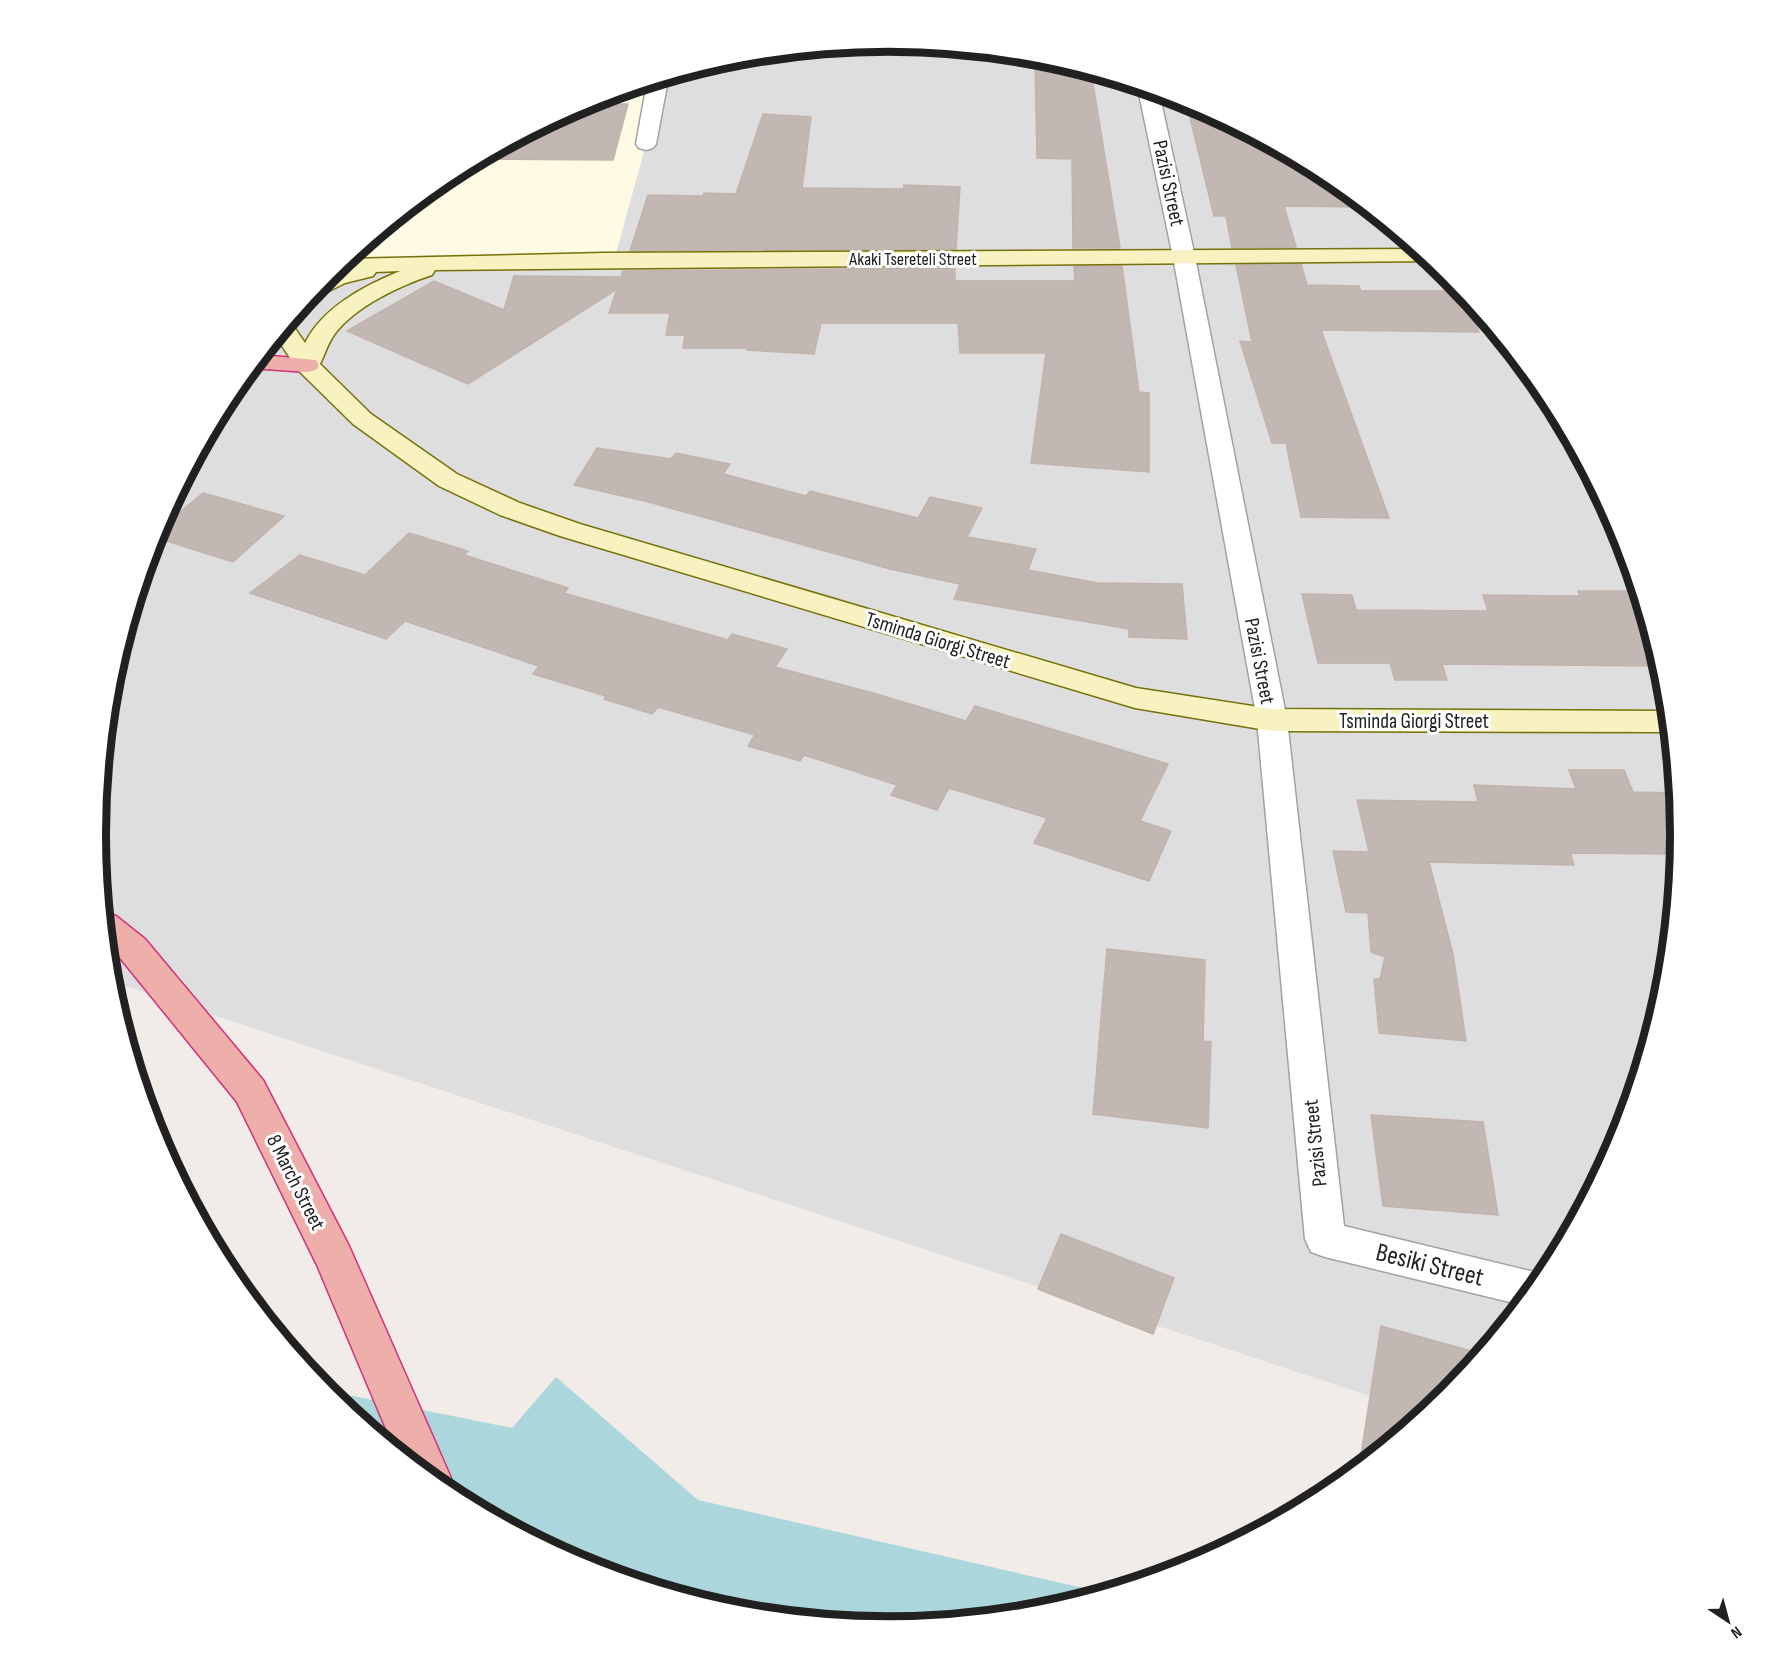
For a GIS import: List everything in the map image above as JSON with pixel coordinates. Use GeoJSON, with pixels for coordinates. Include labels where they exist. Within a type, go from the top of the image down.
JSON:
{"type":"FeatureCollection","features":[{"type":"Feature","properties":{"kind":"highway"},"geometry":{"type":"LineString","coordinates":[[265,363],[308,365]]}},
{"type":"Feature","properties":{"kind":"highway","name":"8 March Street"},"geometry":{"type":"LineString","coordinates":[[113,932],[132,949],[250,1091],[335,1259],[422,1462]]}},
{"type":"Feature","properties":{"kind":"main road","name":"Akaki Tsereteli Street"},"geometry":{"type":"LineString","coordinates":[[353,265],[455,262],[1414,256]]}},
{"type":"Feature","properties":{"kind":"main road"},"geometry":{"type":"LineString","coordinates":[[308,365],[324,330],[363,299],[419,271],[455,262]]}},
{"type":"Feature","properties":{"kind":"main road","name":"Akaki Tsereteli Street"},"geometry":{"type":"LineString","coordinates":[[340,277],[399,263]]}},
{"type":"Feature","properties":{"kind":"main road","name":"Tsminda Giorgi Street"},"geometry":{"type":"LineString","coordinates":[[287,335],[308,365],[362,419],[448,480],[510,509],[570,530],[1135,699],[1272,720],[1661,722]]}},
{"type":"Feature","properties":{"kind":"street"},"geometry":{"type":"LineString","coordinates":[[646,144],[656,88]]}},
{"type":"Feature","properties":{"kind":"street","name":"Pazisi Street"},"geometry":{"type":"LineString","coordinates":[[1150,98],[1184,257],[1272,720],[1325,1239]]}},
{"type":"Feature","properties":{"kind":"street","name":"Besiki Street"},"geometry":{"type":"LineString","coordinates":[[1325,1239],[1525,1287]]}},
{"type":"Feature","properties":{"kind":"shaded area"},"geometry":{"type":"Polygon","coordinates":[[[888,52],[939,54],[990,59],[1090,79],[1187,112],[1234,133],[1279,157],[1364,214],[1404,247],[1476,319],[1538,400],[1565,444],[1610,535],[1628,583],[1655,682],[1663,732],[1670,834],[1668,886],[1655,987],[1643,1037],[1610,1134],[1589,1180],[1565,1226],[1508,1311],[1476,1350],[1416,1411],[121,984],[108,886],[106,834],[108,783],[121,682],[148,583],[187,489],[211,443],[238,400],[300,319],[372,247],[412,214],[497,157],[542,133],[637,94],[686,79],[786,59],[888,52]]]}},
{"type":"Feature","properties":{"kind":"shaded area"},"geometry":{"type":"Polygon","coordinates":[[[656,88],[646,144],[614,261],[352,266],[412,214],[497,157],[589,112],[656,88]]]}},
{"type":"Feature","properties":{"kind":"water"},"geometry":{"type":"Polygon","coordinates":[[[556,1377],[698,1500],[1091,1590],[990,1610],[939,1615],[888,1616],[837,1615],[786,1610],[686,1590],[589,1557],[497,1512],[412,1455],[342,1394],[512,1428],[556,1377]]]}},
{"type":"Feature","properties":{"kind":"building"},"geometry":{"type":"Polygon","coordinates":[[[1035,67],[1092,80],[1120,248],[1073,248],[1072,159],[1037,158],[1035,67]]]}},
{"type":"Feature","properties":{"kind":"building"},"geometry":{"type":"Polygon","coordinates":[[[610,104],[628,104],[613,160],[494,159],[542,133],[589,112],[610,104]]]}},
{"type":"Feature","properties":{"kind":"building"},"geometry":{"type":"Polygon","coordinates":[[[1189,113],[1279,157],[1354,207],[1284,206],[1296,247],[1232,248],[1226,216],[1214,216],[1189,113]]]}},
{"type":"Feature","properties":{"kind":"building"},"geometry":{"type":"Polygon","coordinates":[[[763,114],[811,117],[802,188],[904,189],[904,185],[960,187],[956,249],[630,251],[648,195],[736,194],[763,114]]]}},
{"type":"Feature","properties":{"kind":"building"},"geometry":{"type":"Polygon","coordinates":[[[1301,264],[1307,285],[1359,286],[1361,291],[1450,291],[1471,314],[1479,332],[1321,330],[1389,518],[1301,517],[1286,443],[1272,443],[1240,341],[1252,342],[1236,265],[1301,264]]]}},
{"type":"Feature","properties":{"kind":"building"},"geometry":{"type":"Polygon","coordinates":[[[1074,266],[1122,266],[1139,392],[1149,393],[1149,472],[1031,463],[1046,353],[960,353],[958,323],[821,323],[814,354],[747,350],[747,348],[683,348],[685,335],[666,335],[670,313],[609,313],[617,289],[468,384],[347,331],[434,281],[504,310],[514,276],[621,277],[623,271],[955,268],[955,281],[1075,281],[1074,266]]]}},
{"type":"Feature","properties":{"kind":"building"},"geometry":{"type":"Polygon","coordinates":[[[597,448],[671,459],[676,453],[730,464],[723,474],[806,496],[810,491],[918,518],[930,497],[982,508],[967,537],[1036,549],[1028,570],[1098,583],[1182,584],[1187,639],[1129,637],[1129,629],[954,599],[960,584],[890,569],[645,501],[574,485],[597,448]]]}},
{"type":"Feature","properties":{"kind":"building"},"geometry":{"type":"Polygon","coordinates":[[[203,493],[284,516],[233,562],[164,540],[174,517],[203,493]]]}},
{"type":"Feature","properties":{"kind":"building"},"geometry":{"type":"Polygon","coordinates":[[[409,533],[468,551],[464,555],[568,588],[564,593],[728,640],[732,634],[787,649],[775,667],[966,721],[975,706],[1168,764],[1140,821],[1171,831],[1149,881],[1034,843],[1047,818],[949,788],[937,810],[891,795],[897,785],[804,755],[800,761],[748,746],[755,735],[658,707],[652,714],[604,699],[606,696],[533,674],[539,666],[405,621],[386,639],[250,593],[300,555],[365,575],[409,533]]]}},
{"type":"Feature","properties":{"kind":"building"},"geometry":{"type":"Polygon","coordinates":[[[1578,591],[1630,591],[1651,666],[1442,664],[1447,680],[1395,680],[1390,663],[1318,663],[1302,594],[1352,595],[1356,610],[1488,611],[1483,595],[1580,596],[1578,591]]]}},
{"type":"Feature","properties":{"kind":"building"},"geometry":{"type":"Polygon","coordinates":[[[1569,770],[1624,770],[1633,792],[1668,793],[1669,854],[1570,853],[1574,865],[1429,862],[1453,954],[1466,1041],[1379,1033],[1374,979],[1380,979],[1385,957],[1371,952],[1368,913],[1346,912],[1333,851],[1369,852],[1357,800],[1478,802],[1474,785],[1576,789],[1569,770]]]}},
{"type":"Feature","properties":{"kind":"building"},"geometry":{"type":"Polygon","coordinates":[[[1107,949],[1205,960],[1203,1041],[1211,1042],[1208,1128],[1093,1114],[1107,949]]]}},
{"type":"Feature","properties":{"kind":"building"},"geometry":{"type":"Polygon","coordinates":[[[1371,1115],[1483,1122],[1498,1215],[1383,1206],[1371,1115]]]}},
{"type":"Feature","properties":{"kind":"building"},"geometry":{"type":"Polygon","coordinates":[[[1061,1234],[1174,1278],[1153,1334],[1038,1289],[1061,1234]]]}},
{"type":"Feature","properties":{"kind":"building"},"geometry":{"type":"Polygon","coordinates":[[[1381,1326],[1474,1352],[1404,1422],[1361,1457],[1381,1326]]]}}]}
